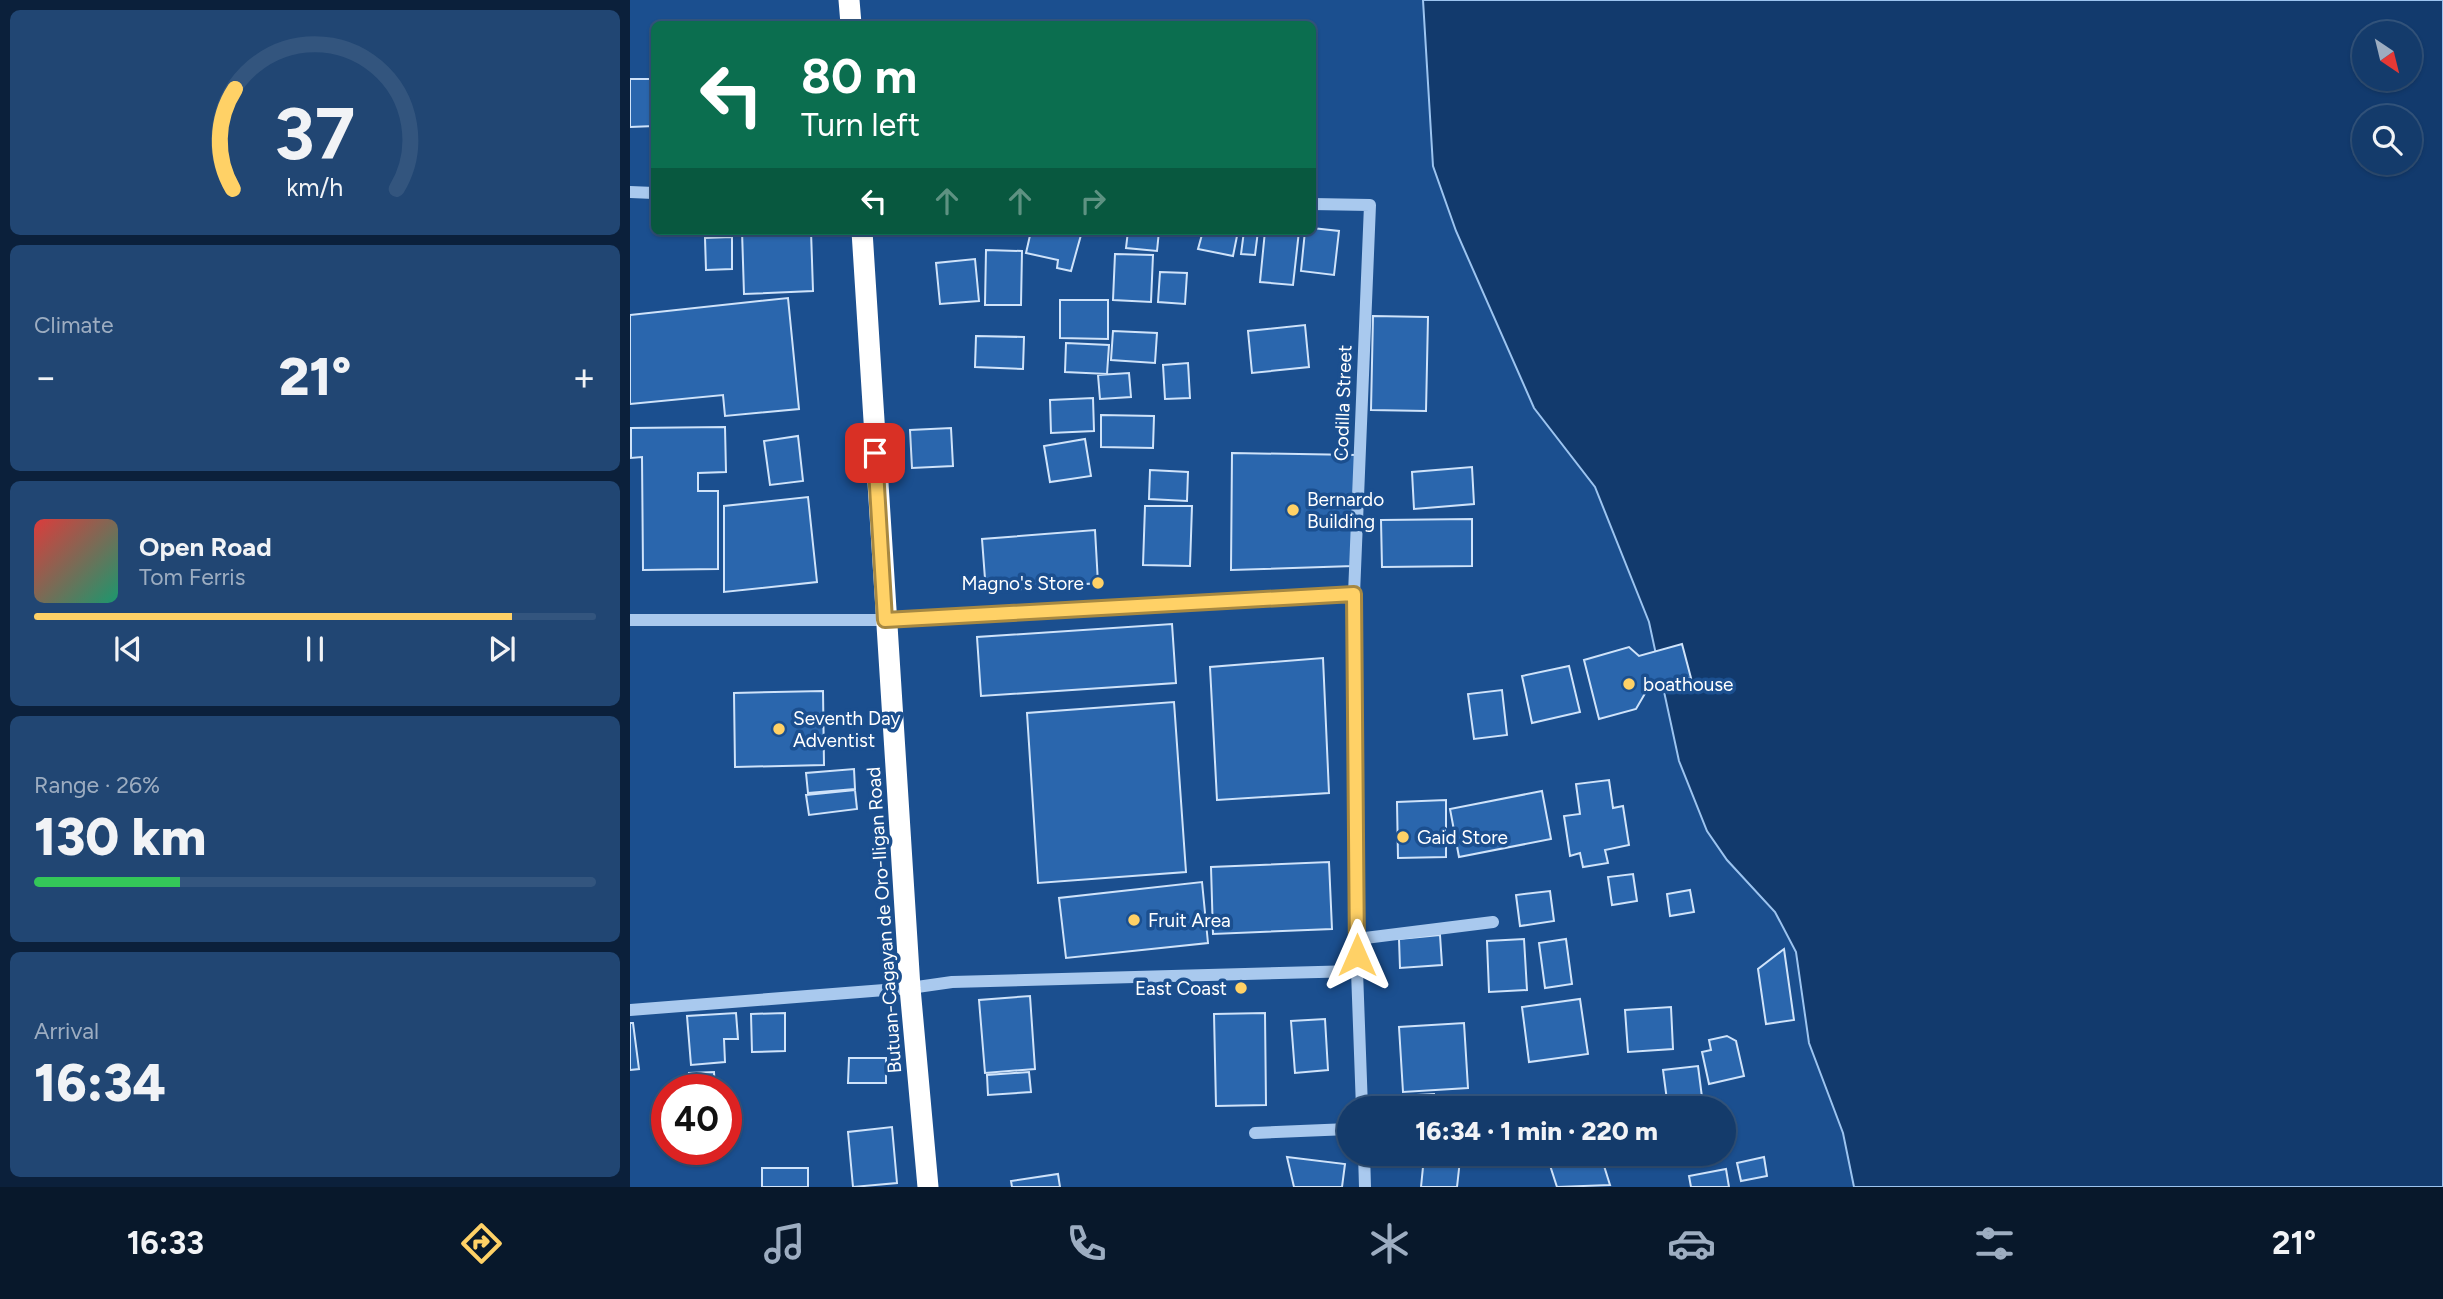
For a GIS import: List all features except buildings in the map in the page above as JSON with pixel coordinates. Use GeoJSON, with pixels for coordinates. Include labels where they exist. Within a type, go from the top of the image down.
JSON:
{"type":"FeatureCollection","features":[{"type":"Feature","properties":{"kind":"highway"},"geometry":{"type":"LineString","coordinates":[[849,0],[851,21]]}},
{"type":"Feature","properties":{"kind":"highway","name":"Butuan-Cagayan de Oro-Iligan Road"},"geometry":{"type":"LineString","coordinates":[[862,235],[910,988],[928,1187]]}},
{"type":"Feature","properties":{"kind":"street"},"geometry":{"type":"LineString","coordinates":[[630,192],[651,193]]}},
{"type":"Feature","properties":{"kind":"street","name":"Codilla Street"},"geometry":{"type":"LineString","coordinates":[[1316,204],[1370,205],[1354,594],[1357,971],[1362,1096]]}},
{"type":"Feature","properties":{"kind":"street"},"geometry":{"type":"LineString","coordinates":[[630,620],[885,620],[1354,594]]}},
{"type":"Feature","properties":{"kind":"street"},"geometry":{"type":"LineString","coordinates":[[1357,939],[1493,922]]}},
{"type":"Feature","properties":{"kind":"street"},"geometry":{"type":"LineString","coordinates":[[630,1010],[910,988],[952,982],[1357,971]]}},
{"type":"Feature","properties":{"kind":"street"},"geometry":{"type":"LineString","coordinates":[[1255,1133],[1337,1130]]}},
{"type":"Feature","properties":{"kind":"street"},"geometry":{"type":"LineString","coordinates":[[1364,1166],[1365,1187]]}},
{"type":"Feature","properties":{"kind":"water"},"geometry":{"type":"Polygon","coordinates":[[[1423,0],[2443,0],[2443,1187],[1854,1187],[1843,1133],[1809,1043],[1796,952],[1775,912],[1727,860],[1707,831],[1679,761],[1649,622],[1595,487],[1534,408],[1456,231],[1433,166],[1423,0]]]}},
{"type":"Feature","properties":{"kind":"place","name":"Bernardo Building"},"geometry":{"type":"Point","coordinates":[1293,510]}},
{"type":"Feature","properties":{"kind":"place","name":"Magno's Store"},"geometry":{"type":"Point","coordinates":[1098,583]}},
{"type":"Feature","properties":{"kind":"place","name":"boathouse"},"geometry":{"type":"Point","coordinates":[1629,684]}},
{"type":"Feature","properties":{"kind":"place","name":"Seventh Day Adventist"},"geometry":{"type":"Point","coordinates":[779,729]}},
{"type":"Feature","properties":{"kind":"place","name":"Gaid Store"},"geometry":{"type":"Point","coordinates":[1403,837]}},
{"type":"Feature","properties":{"kind":"place","name":"Fruit Area"},"geometry":{"type":"Point","coordinates":[1134,920]}},
{"type":"Feature","properties":{"kind":"place","name":"East Coast"},"geometry":{"type":"Point","coordinates":[1241,988]}},
{"type":"Feature","properties":{"kind":"route"},"geometry":{"type":"LineString","coordinates":[[875,453],[885,620],[1354,594],[1357,955]]}}]}
